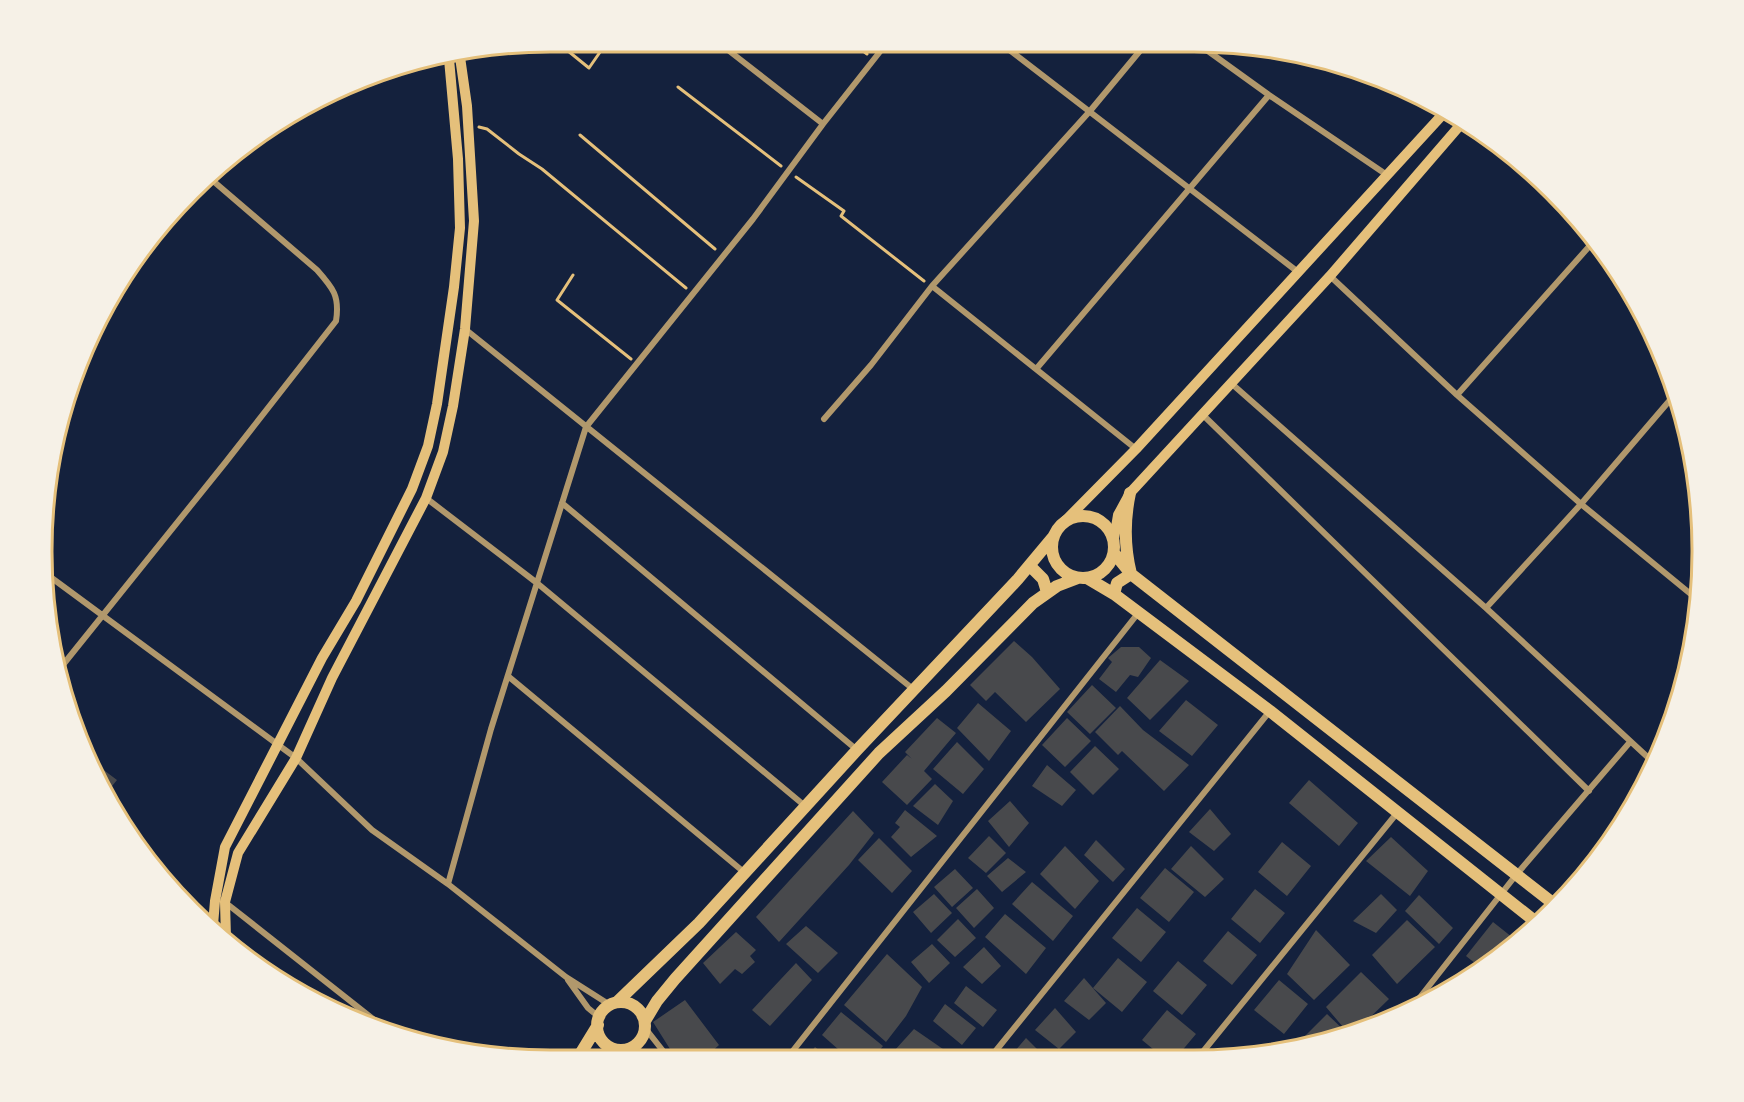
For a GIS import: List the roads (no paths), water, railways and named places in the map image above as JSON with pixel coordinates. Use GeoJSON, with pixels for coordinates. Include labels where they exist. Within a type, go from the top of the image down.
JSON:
{"type":"FeatureCollection","features":[{"type":"Feature","properties":{"kind":"main road"},"geometry":{"type":"LineString","coordinates":[[226,929],[225,902],[238,853],[296,758],[332,678],[426,498],[448,435],[465,329],[474,208],[460,61]]}},
{"type":"Feature","properties":{"kind":"main road"},"geometry":{"type":"LineString","coordinates":[[214,918],[225,847],[322,658],[356,601],[412,489],[428,446],[437,404],[460,228],[458,159],[449,63]]}},
{"type":"Feature","properties":{"kind":"main road"},"geometry":{"type":"LineString","coordinates":[[582,1050],[598,1021],[613,1004],[699,923],[913,689],[1030,566],[1063,523],[1136,449],[1440,118]]}},
{"type":"Feature","properties":{"kind":"main road"},"geometry":{"type":"LineString","coordinates":[[626,1050],[643,1035],[645,1024],[657,1001],[675,979],[853,780],[1033,603],[1047,592],[1082,578],[1102,573],[1112,560],[1118,515],[1130,493],[1330,276],[1457,129]]}},
{"type":"Feature","properties":{"kind":"main road"},"geometry":{"type":"LineString","coordinates":[[1130,493],[1125,541],[1131,574]]}},
{"type":"Feature","properties":{"kind":"main road"},"geometry":{"type":"LineString","coordinates":[[1063,523],[1080,516],[1097,519],[1110,531],[1114,539]]}},
{"type":"Feature","properties":{"kind":"main road"},"geometry":{"type":"LineString","coordinates":[[1053,537],[1052,546],[1056,563],[1069,575],[1082,578],[1114,594],[1139,612],[1270,711],[1530,918]]}},
{"type":"Feature","properties":{"kind":"main road"},"geometry":{"type":"LineString","coordinates":[[1114,553],[1131,574],[1548,900]]}},
{"type":"Feature","properties":{"kind":"main road"},"geometry":{"type":"LineString","coordinates":[[1030,566],[1043,579],[1047,592]]}},
{"type":"Feature","properties":{"kind":"main road"},"geometry":{"type":"LineString","coordinates":[[1114,594],[1117,584],[1131,574]]}},
{"type":"Feature","properties":{"kind":"main road"},"geometry":{"type":"LineString","coordinates":[[613,1004],[624,1002],[638,1008],[645,1024]]}},
{"type":"Feature","properties":{"kind":"main road"},"geometry":{"type":"LineString","coordinates":[[598,1021],[603,1040],[609,1046],[622,1050]]}},
{"type":"Feature","properties":{"kind":"street"},"geometry":{"type":"LineString","coordinates":[[731,52],[823,124]]}},
{"type":"Feature","properties":{"kind":"street"},"geometry":{"type":"LineString","coordinates":[[448,884],[508,676],[586,427],[724,256],[880,52]]}},
{"type":"Feature","properties":{"kind":"street"},"geometry":{"type":"LineString","coordinates":[[1012,52],[1298,272]]}},
{"type":"Feature","properties":{"kind":"street"},"geometry":{"type":"LineString","coordinates":[[824,419],[871,365],[932,286],[1090,111],[1139,52]]}},
{"type":"Feature","properties":{"kind":"street"},"geometry":{"type":"LineString","coordinates":[[1212,53],[1387,175]]}},
{"type":"Feature","properties":{"kind":"street"},"geometry":{"type":"LineString","coordinates":[[1036,368],[1269,95]]}},
{"type":"Feature","properties":{"kind":"street"},"geometry":{"type":"LineString","coordinates":[[65,662],[336,321],[336,296],[324,278],[215,183]]}},
{"type":"Feature","properties":{"kind":"street"},"geometry":{"type":"LineString","coordinates":[[1456,395],[1588,248]]}},
{"type":"Feature","properties":{"kind":"street"},"geometry":{"type":"LineString","coordinates":[[1330,276],[1456,395],[1581,504],[1689,593]]}},
{"type":"Feature","properties":{"kind":"street"},"geometry":{"type":"LineString","coordinates":[[932,286],[1136,449]]}},
{"type":"Feature","properties":{"kind":"street"},"geometry":{"type":"LineString","coordinates":[[465,329],[913,689]]}},
{"type":"Feature","properties":{"kind":"street"},"geometry":{"type":"LineString","coordinates":[[1232,384],[1486,608],[1647,757]]}},
{"type":"Feature","properties":{"kind":"street"},"geometry":{"type":"LineString","coordinates":[[1486,608],[1581,504],[1668,402]]}},
{"type":"Feature","properties":{"kind":"street"},"geometry":{"type":"LineString","coordinates":[[1203,415],[1589,791]]}},
{"type":"Feature","properties":{"kind":"street"},"geometry":{"type":"LineString","coordinates":[[426,498],[537,583],[806,806]]}},
{"type":"Feature","properties":{"kind":"street"},"geometry":{"type":"LineString","coordinates":[[562,503],[857,750]]}},
{"type":"Feature","properties":{"kind":"street"},"geometry":{"type":"LineString","coordinates":[[54,580],[296,758],[372,830],[448,884],[566,977],[613,1004]]}},
{"type":"Feature","properties":{"kind":"street"},"geometry":{"type":"LineString","coordinates":[[794,1050],[1139,612]]}},
{"type":"Feature","properties":{"kind":"street"},"geometry":{"type":"LineString","coordinates":[[508,676],[745,873]]}},
{"type":"Feature","properties":{"kind":"street"},"geometry":{"type":"LineString","coordinates":[[996,1050],[1270,711]]}},
{"type":"Feature","properties":{"kind":"street"},"geometry":{"type":"LineString","coordinates":[[1432,988],[1516,874],[1630,742]]}},
{"type":"Feature","properties":{"kind":"street"},"geometry":{"type":"LineString","coordinates":[[1205,1049],[1397,813]]}},
{"type":"Feature","properties":{"kind":"street"},"geometry":{"type":"LineString","coordinates":[[225,902],[370,1015]]}},
{"type":"Feature","properties":{"kind":"street"},"geometry":{"type":"LineString","coordinates":[[566,977],[598,1021]]}},
{"type":"Feature","properties":{"kind":"street"},"geometry":{"type":"LineString","coordinates":[[645,1024],[662,1050]]}}]}
